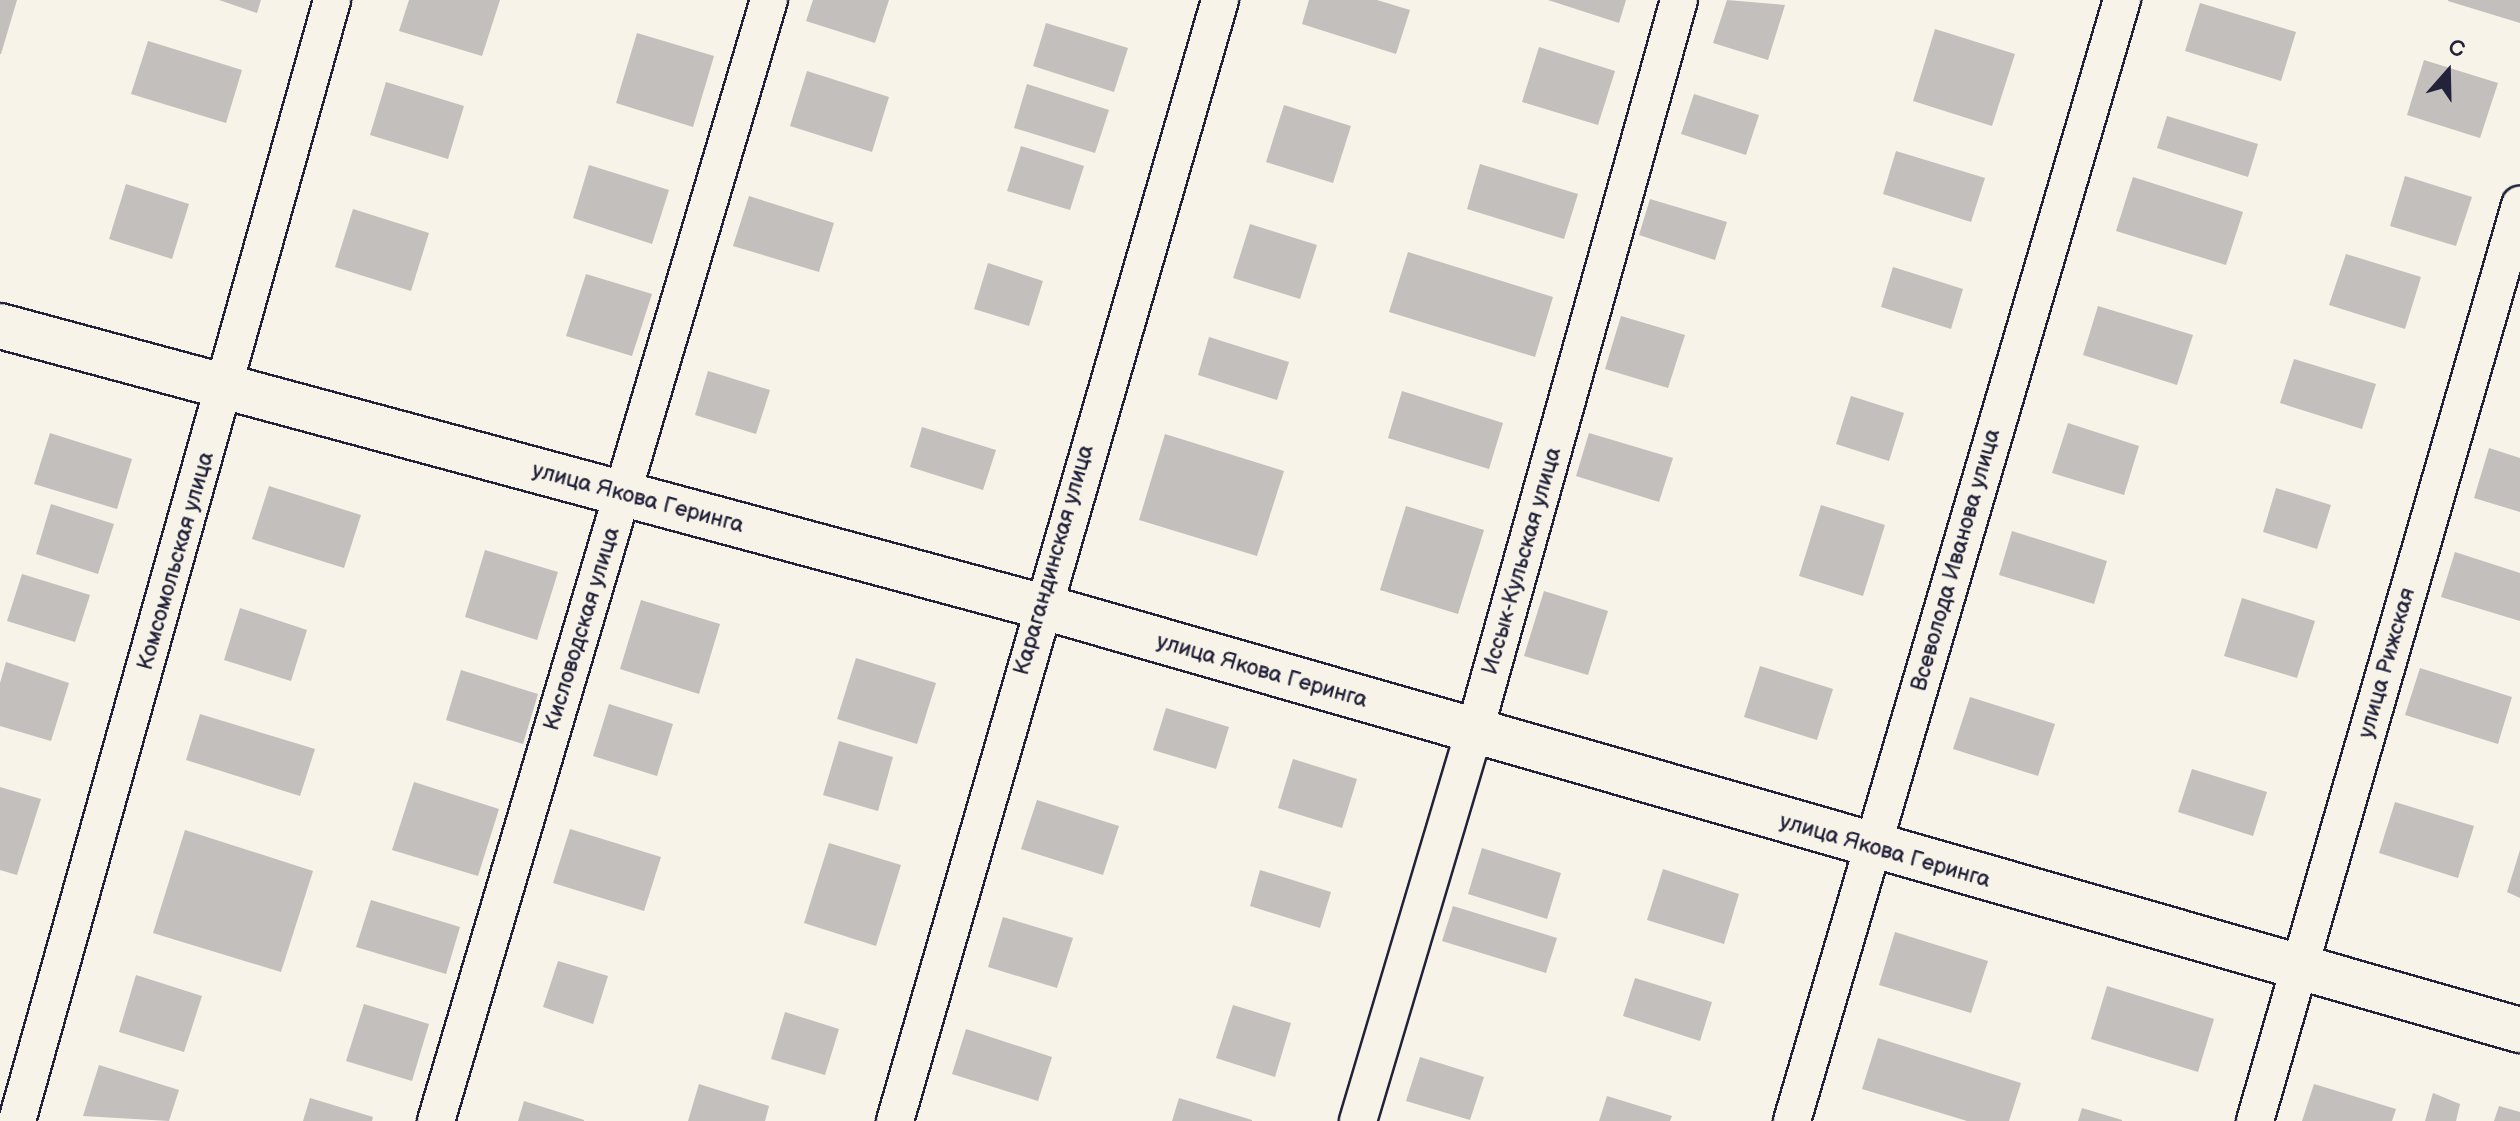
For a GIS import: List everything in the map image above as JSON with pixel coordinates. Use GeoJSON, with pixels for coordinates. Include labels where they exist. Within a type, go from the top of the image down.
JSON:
{"type":"FeatureCollection","features":[{"type":"Feature","properties":{"kind":"street","name":"Комсомольская улица"},"geometry":{"type":"LineString","coordinates":[[17,1121],[332,0]]}},
{"type":"Feature","properties":{"kind":"street","name":"Кисловодская улица"},"geometry":{"type":"LineString","coordinates":[[436,1121],[769,0]]}},
{"type":"Feature","properties":{"kind":"street","name":"Карагандинская улица"},"geometry":{"type":"LineString","coordinates":[[895,1121],[1040,606],[1220,0]]}},
{"type":"Feature","properties":{"kind":"street","name":"Иссык-Кульская улица"},"geometry":{"type":"LineString","coordinates":[[1358,1121],[1474,733],[1679,0]]}},
{"type":"Feature","properties":{"kind":"street","name":"Всеволода Иванова улица"},"geometry":{"type":"LineString","coordinates":[[1792,1121],[2122,0]]}},
{"type":"Feature","properties":{"kind":"street","name":"улица Рижская"},"geometry":{"type":"LineString","coordinates":[[2255,1121],[2520,205]]}},
{"type":"Feature","properties":{"kind":"street","name":"улица Якова Геринга"},"geometry":{"type":"LineString","coordinates":[[0,326],[1040,606],[1871,848],[2300,965],[2520,1030]]}},
{"type":"Feature","properties":{"kind":"building"},"geometry":{"type":"Polygon","coordinates":[[[0,0],[17,0],[1,54],[0,54],[0,0]]]}},
{"type":"Feature","properties":{"kind":"building"},"geometry":{"type":"Polygon","coordinates":[[[219,0],[261,0],[257,13],[219,0]]]}},
{"type":"Feature","properties":{"kind":"building"},"geometry":{"type":"Polygon","coordinates":[[[409,0],[500,0],[482,56],[399,31],[409,0]]]}},
{"type":"Feature","properties":{"kind":"building"},"geometry":{"type":"Polygon","coordinates":[[[813,0],[889,0],[875,43],[806,21],[813,0]]]}},
{"type":"Feature","properties":{"kind":"building"},"geometry":{"type":"Polygon","coordinates":[[[1309,0],[1377,0],[1410,10],[1396,54],[1302,24],[1309,0]]]}},
{"type":"Feature","properties":{"kind":"building"},"geometry":{"type":"Polygon","coordinates":[[[1548,0],[1626,0],[1619,23],[1548,0]]]}},
{"type":"Feature","properties":{"kind":"building"},"geometry":{"type":"Polygon","coordinates":[[[1727,0],[1785,5],[1768,60],[1713,43],[1727,0]]]}},
{"type":"Feature","properties":{"kind":"building"},"geometry":{"type":"Polygon","coordinates":[[[2520,0],[2520,23],[2448,1],[2520,0]]]}},
{"type":"Feature","properties":{"kind":"building"},"geometry":{"type":"Polygon","coordinates":[[[2200,3],[2296,32],[2281,81],[2185,51],[2200,3]]]}},
{"type":"Feature","properties":{"kind":"building"},"geometry":{"type":"Polygon","coordinates":[[[1046,23],[1128,48],[1114,92],[1033,66],[1046,23]]]}},
{"type":"Feature","properties":{"kind":"building"},"geometry":{"type":"Polygon","coordinates":[[[1935,29],[2015,54],[1992,126],[1913,101],[1935,29]]]}},
{"type":"Feature","properties":{"kind":"building"},"geometry":{"type":"Polygon","coordinates":[[[637,33],[714,56],[693,127],[616,103],[637,33]]]}},
{"type":"Feature","properties":{"kind":"building"},"geometry":{"type":"Polygon","coordinates":[[[148,41],[242,70],[226,123],[131,94],[148,41]]]}},
{"type":"Feature","properties":{"kind":"building"},"geometry":{"type":"Polygon","coordinates":[[[1539,47],[1615,71],[1598,125],[1522,102],[1539,47]]]}},
{"type":"Feature","properties":{"kind":"building"},"geometry":{"type":"Polygon","coordinates":[[[2424,60],[2498,83],[2480,138],[2407,115],[2424,60]]]}},
{"type":"Feature","properties":{"kind":"building"},"geometry":{"type":"Polygon","coordinates":[[[807,71],[889,97],[872,152],[790,126],[807,71]]]}},
{"type":"Feature","properties":{"kind":"building"},"geometry":{"type":"Polygon","coordinates":[[[386,82],[464,106],[448,159],[370,135],[386,82]]]}},
{"type":"Feature","properties":{"kind":"building"},"geometry":{"type":"Polygon","coordinates":[[[1027,84],[1109,110],[1095,153],[1014,128],[1027,84]]]}},
{"type":"Feature","properties":{"kind":"building"},"geometry":{"type":"Polygon","coordinates":[[[1694,94],[1759,115],[1746,155],[1681,134],[1694,94]]]}},
{"type":"Feature","properties":{"kind":"building"},"geometry":{"type":"Polygon","coordinates":[[[1284,105],[1351,126],[1333,183],[1266,162],[1284,105]]]}},
{"type":"Feature","properties":{"kind":"building"},"geometry":{"type":"Polygon","coordinates":[[[2167,116],[2258,144],[2248,177],[2157,148],[2167,116]]]}},
{"type":"Feature","properties":{"kind":"building"},"geometry":{"type":"Polygon","coordinates":[[[1021,146],[1084,166],[1070,210],[1007,191],[1021,146]]]}},
{"type":"Feature","properties":{"kind":"building"},"geometry":{"type":"Polygon","coordinates":[[[1896,151],[1985,178],[1971,222],[1883,194],[1896,151]]]}},
{"type":"Feature","properties":{"kind":"building"},"geometry":{"type":"Polygon","coordinates":[[[1480,164],[1578,194],[1564,239],[1467,209],[1480,164]]]}},
{"type":"Feature","properties":{"kind":"building"},"geometry":{"type":"Polygon","coordinates":[[[589,165],[669,190],[652,244],[573,218],[589,165]]]}},
{"type":"Feature","properties":{"kind":"building"},"geometry":{"type":"Polygon","coordinates":[[[2405,176],[2472,197],[2456,246],[2390,226],[2405,176]]]}},
{"type":"Feature","properties":{"kind":"building"},"geometry":{"type":"Polygon","coordinates":[[[2133,177],[2243,212],[2226,265],[2116,231],[2133,177]]]}},
{"type":"Feature","properties":{"kind":"building"},"geometry":{"type":"Polygon","coordinates":[[[126,184],[189,204],[172,259],[109,239],[126,184]]]}},
{"type":"Feature","properties":{"kind":"building"},"geometry":{"type":"Polygon","coordinates":[[[749,196],[834,223],[819,272],[733,246],[749,196]]]}},
{"type":"Feature","properties":{"kind":"building"},"geometry":{"type":"Polygon","coordinates":[[[1650,199],[1727,222],[1715,260],[1639,235],[1650,199]]]}},
{"type":"Feature","properties":{"kind":"building"},"geometry":{"type":"Polygon","coordinates":[[[353,209],[429,233],[411,291],[335,267],[353,209]]]}},
{"type":"Feature","properties":{"kind":"building"},"geometry":{"type":"Polygon","coordinates":[[[1250,224],[1317,245],[1300,299],[1233,278],[1250,224]]]}},
{"type":"Feature","properties":{"kind":"building"},"geometry":{"type":"Polygon","coordinates":[[[1408,252],[1553,297],[1535,357],[1389,312],[1408,252]]]}},
{"type":"Feature","properties":{"kind":"building"},"geometry":{"type":"Polygon","coordinates":[[[2346,254],[2421,277],[2405,329],[2329,305],[2346,254]]]}},
{"type":"Feature","properties":{"kind":"building"},"geometry":{"type":"Polygon","coordinates":[[[988,263],[1043,281],[1029,326],[974,309],[988,263]]]}},
{"type":"Feature","properties":{"kind":"building"},"geometry":{"type":"Polygon","coordinates":[[[1893,267],[1963,289],[1951,329],[1881,307],[1893,267]]]}},
{"type":"Feature","properties":{"kind":"building"},"geometry":{"type":"Polygon","coordinates":[[[586,274],[652,294],[632,356],[566,336],[586,274]]]}},
{"type":"Feature","properties":{"kind":"building"},"geometry":{"type":"Polygon","coordinates":[[[2098,306],[2193,335],[2177,385],[2083,355],[2098,306]]]}},
{"type":"Feature","properties":{"kind":"building"},"geometry":{"type":"Polygon","coordinates":[[[1621,316],[1685,335],[1668,388],[1605,369],[1621,316]]]}},
{"type":"Feature","properties":{"kind":"building"},"geometry":{"type":"Polygon","coordinates":[[[1209,337],[1289,362],[1277,400],[1198,375],[1209,337]]]}},
{"type":"Feature","properties":{"kind":"building"},"geometry":{"type":"Polygon","coordinates":[[[2294,359],[2376,384],[2362,429],[2280,403],[2294,359]]]}},
{"type":"Feature","properties":{"kind":"building"},"geometry":{"type":"Polygon","coordinates":[[[708,371],[770,390],[756,434],[695,415],[708,371]]]}},
{"type":"Feature","properties":{"kind":"building"},"geometry":{"type":"Polygon","coordinates":[[[1402,391],[1503,423],[1489,469],[1388,438],[1402,391]]]}},
{"type":"Feature","properties":{"kind":"building"},"geometry":{"type":"Polygon","coordinates":[[[1851,396],[1904,413],[1889,461],[1836,444],[1851,396]]]}},
{"type":"Feature","properties":{"kind":"building"},"geometry":{"type":"Polygon","coordinates":[[[2068,423],[2139,446],[2124,495],[2052,473],[2068,423]]]}},
{"type":"Feature","properties":{"kind":"building"},"geometry":{"type":"Polygon","coordinates":[[[922,427],[996,450],[983,490],[910,467],[922,427]]]}},
{"type":"Feature","properties":{"kind":"building"},"geometry":{"type":"Polygon","coordinates":[[[50,433],[132,459],[117,509],[34,484],[50,433]]]}},
{"type":"Feature","properties":{"kind":"building"},"geometry":{"type":"Polygon","coordinates":[[[1589,433],[1673,458],[1659,502],[1576,476],[1589,433]]]}},
{"type":"Feature","properties":{"kind":"building"},"geometry":{"type":"Polygon","coordinates":[[[1165,434],[1284,471],[1257,556],[1139,520],[1165,434]]]}},
{"type":"Feature","properties":{"kind":"building"},"geometry":{"type":"Polygon","coordinates":[[[2489,448],[2520,458],[2520,512],[2474,498],[2489,448]]]}},
{"type":"Feature","properties":{"kind":"building"},"geometry":{"type":"Polygon","coordinates":[[[269,486],[361,515],[344,568],[252,539],[269,486]]]}},
{"type":"Feature","properties":{"kind":"building"},"geometry":{"type":"Polygon","coordinates":[[[2276,488],[2331,505],[2317,549],[2263,532],[2276,488]]]}},
{"type":"Feature","properties":{"kind":"building"},"geometry":{"type":"Polygon","coordinates":[[[51,504],[114,524],[98,574],[36,554],[51,504]]]}},
{"type":"Feature","properties":{"kind":"building"},"geometry":{"type":"Polygon","coordinates":[[[1821,505],[1885,525],[1863,596],[1799,576],[1821,505]]]}},
{"type":"Feature","properties":{"kind":"building"},"geometry":{"type":"Polygon","coordinates":[[[1406,506],[1484,530],[1458,614],[1380,590],[1406,506]]]}},
{"type":"Feature","properties":{"kind":"building"},"geometry":{"type":"Polygon","coordinates":[[[2012,531],[2107,561],[2094,604],[1999,575],[2012,531]]]}},
{"type":"Feature","properties":{"kind":"building"},"geometry":{"type":"Polygon","coordinates":[[[485,550],[558,572],[537,640],[465,617],[485,550]]]}},
{"type":"Feature","properties":{"kind":"building"},"geometry":{"type":"Polygon","coordinates":[[[2455,552],[2520,573],[2520,621],[2441,597],[2455,552]]]}},
{"type":"Feature","properties":{"kind":"building"},"geometry":{"type":"Polygon","coordinates":[[[22,574],[90,595],[75,642],[7,621],[22,574]]]}},
{"type":"Feature","properties":{"kind":"building"},"geometry":{"type":"Polygon","coordinates":[[[1544,591],[1608,611],[1588,675],[1524,656],[1544,591]]]}},
{"type":"Feature","properties":{"kind":"building"},"geometry":{"type":"Polygon","coordinates":[[[2242,598],[2315,621],[2297,678],[2224,656],[2242,598]]]}},
{"type":"Feature","properties":{"kind":"building"},"geometry":{"type":"Polygon","coordinates":[[[641,600],[720,624],[699,694],[620,669],[641,600]]]}},
{"type":"Feature","properties":{"kind":"building"},"geometry":{"type":"Polygon","coordinates":[[[240,608],[307,630],[291,681],[224,660],[240,608]]]}},
{"type":"Feature","properties":{"kind":"building"},"geometry":{"type":"Polygon","coordinates":[[[856,658],[936,683],[917,744],[837,719],[856,658]]]}},
{"type":"Feature","properties":{"kind":"building"},"geometry":{"type":"Polygon","coordinates":[[[6,662],[69,683],[51,741],[0,726],[0,683],[6,662]]]}},
{"type":"Feature","properties":{"kind":"building"},"geometry":{"type":"Polygon","coordinates":[[[1760,666],[1833,689],[1817,740],[1744,717],[1760,666]]]}},
{"type":"Feature","properties":{"kind":"building"},"geometry":{"type":"Polygon","coordinates":[[[2420,668],[2512,697],[2498,744],[2405,715],[2420,668]]]}},
{"type":"Feature","properties":{"kind":"building"},"geometry":{"type":"Polygon","coordinates":[[[461,670],[538,694],[523,744],[446,720],[461,670]]]}},
{"type":"Feature","properties":{"kind":"building"},"geometry":{"type":"Polygon","coordinates":[[[1970,697],[2055,724],[2038,776],[1953,749],[1970,697]]]}},
{"type":"Feature","properties":{"kind":"building"},"geometry":{"type":"Polygon","coordinates":[[[609,704],[673,724],[657,776],[593,756],[609,704]]]}},
{"type":"Feature","properties":{"kind":"building"},"geometry":{"type":"Polygon","coordinates":[[[1166,708],[1229,727],[1216,769],[1153,750],[1166,708]]]}},
{"type":"Feature","properties":{"kind":"building"},"geometry":{"type":"Polygon","coordinates":[[[200,714],[315,749],[300,796],[186,760],[200,714]]]}},
{"type":"Feature","properties":{"kind":"building"},"geometry":{"type":"Polygon","coordinates":[[[839,741],[893,757],[878,811],[823,795],[839,741]]]}},
{"type":"Feature","properties":{"kind":"building"},"geometry":{"type":"Polygon","coordinates":[[[1293,759],[1357,779],[1342,828],[1278,808],[1293,759]]]}},
{"type":"Feature","properties":{"kind":"building"},"geometry":{"type":"Polygon","coordinates":[[[2192,769],[2267,792],[2253,836],[2178,812],[2192,769]]]}},
{"type":"Feature","properties":{"kind":"building"},"geometry":{"type":"Polygon","coordinates":[[[414,782],[499,809],[478,876],[392,850],[414,782]]]}},
{"type":"Feature","properties":{"kind":"building"},"geometry":{"type":"Polygon","coordinates":[[[0,787],[41,799],[17,875],[0,870],[0,787]]]}},
{"type":"Feature","properties":{"kind":"building"},"geometry":{"type":"Polygon","coordinates":[[[1037,800],[1119,826],[1103,875],[1021,849],[1037,800]]]}},
{"type":"Feature","properties":{"kind":"building"},"geometry":{"type":"Polygon","coordinates":[[[2395,802],[2474,826],[2458,878],[2379,853],[2395,802]]]}},
{"type":"Feature","properties":{"kind":"building"},"geometry":{"type":"Polygon","coordinates":[[[570,829],[661,857],[644,911],[553,883],[570,829]]]}},
{"type":"Feature","properties":{"kind":"building"},"geometry":{"type":"Polygon","coordinates":[[[185,830],[313,871],[281,972],[153,933],[185,830]]]}},
{"type":"Feature","properties":{"kind":"building"},"geometry":{"type":"Polygon","coordinates":[[[829,843],[901,865],[876,946],[804,923],[829,843]]]}},
{"type":"Feature","properties":{"kind":"building"},"geometry":{"type":"Polygon","coordinates":[[[1482,848],[1561,873],[1547,919],[1468,894],[1482,848]]]}},
{"type":"Feature","properties":{"kind":"building"},"geometry":{"type":"Polygon","coordinates":[[[2520,850],[2520,898],[2507,892],[2520,850]]]}},
{"type":"Feature","properties":{"kind":"building"},"geometry":{"type":"Polygon","coordinates":[[[1663,869],[1739,894],[1724,944],[1647,920],[1663,869]]]}},
{"type":"Feature","properties":{"kind":"building"},"geometry":{"type":"Polygon","coordinates":[[[1260,870],[1331,892],[1320,928],[1250,906],[1260,870]]]}},
{"type":"Feature","properties":{"kind":"building"},"geometry":{"type":"Polygon","coordinates":[[[371,900],[460,927],[446,974],[356,947],[371,900]]]}},
{"type":"Feature","properties":{"kind":"building"},"geometry":{"type":"Polygon","coordinates":[[[1453,906],[1557,938],[1546,973],[1442,941],[1453,906]]]}},
{"type":"Feature","properties":{"kind":"building"},"geometry":{"type":"Polygon","coordinates":[[[1003,917],[1073,938],[1057,988],[988,967],[1003,917]]]}},
{"type":"Feature","properties":{"kind":"building"},"geometry":{"type":"Polygon","coordinates":[[[1895,932],[1988,961],[1971,1013],[1879,985],[1895,932]]]}},
{"type":"Feature","properties":{"kind":"building"},"geometry":{"type":"Polygon","coordinates":[[[558,961],[608,976],[593,1024],[543,1007],[558,961]]]}},
{"type":"Feature","properties":{"kind":"building"},"geometry":{"type":"Polygon","coordinates":[[[136,975],[202,996],[184,1052],[119,1032],[136,975]]]}},
{"type":"Feature","properties":{"kind":"building"},"geometry":{"type":"Polygon","coordinates":[[[1635,978],[1712,1002],[1700,1041],[1623,1016],[1635,978]]]}},
{"type":"Feature","properties":{"kind":"building"},"geometry":{"type":"Polygon","coordinates":[[[2107,986],[2214,1019],[2198,1072],[2091,1039],[2107,986]]]}},
{"type":"Feature","properties":{"kind":"building"},"geometry":{"type":"Polygon","coordinates":[[[364,1004],[429,1024],[412,1081],[346,1061],[364,1004]]]}},
{"type":"Feature","properties":{"kind":"building"},"geometry":{"type":"Polygon","coordinates":[[[1233,1005],[1291,1023],[1275,1077],[1216,1058],[1233,1005]]]}},
{"type":"Feature","properties":{"kind":"building"},"geometry":{"type":"Polygon","coordinates":[[[785,1012],[839,1029],[825,1075],[771,1059],[785,1012]]]}},
{"type":"Feature","properties":{"kind":"building"},"geometry":{"type":"Polygon","coordinates":[[[966,1029],[1052,1057],[1038,1101],[952,1074],[966,1029]]]}},
{"type":"Feature","properties":{"kind":"building"},"geometry":{"type":"Polygon","coordinates":[[[1878,1038],[2021,1083],[2009,1121],[1967,1121],[1862,1089],[1878,1038]]]}},
{"type":"Feature","properties":{"kind":"building"},"geometry":{"type":"Polygon","coordinates":[[[1420,1057],[1484,1077],[1470,1120],[1406,1101],[1420,1057]]]}},
{"type":"Feature","properties":{"kind":"building"},"geometry":{"type":"Polygon","coordinates":[[[99,1065],[179,1090],[169,1121],[83,1116],[99,1065]]]}},
{"type":"Feature","properties":{"kind":"building"},"geometry":{"type":"Polygon","coordinates":[[[699,1084],[769,1106],[765,1121],[688,1121],[699,1084]]]}},
{"type":"Feature","properties":{"kind":"building"},"geometry":{"type":"Polygon","coordinates":[[[2314,1084],[2396,1109],[2392,1121],[2302,1121],[2314,1084]]]}},
{"type":"Feature","properties":{"kind":"building"},"geometry":{"type":"Polygon","coordinates":[[[2433,1093],[2460,1104],[2456,1121],[2425,1121],[2433,1093]]]}},
{"type":"Feature","properties":{"kind":"building"},"geometry":{"type":"Polygon","coordinates":[[[1607,1096],[1672,1116],[1670,1121],[1599,1121],[1607,1096]]]}},
{"type":"Feature","properties":{"kind":"building"},"geometry":{"type":"Polygon","coordinates":[[[310,1098],[373,1117],[372,1121],[303,1121],[310,1098]]]}},
{"type":"Feature","properties":{"kind":"building"},"geometry":{"type":"Polygon","coordinates":[[[1179,1098],[1252,1120],[1252,1121],[1172,1121],[1179,1098]]]}},
{"type":"Feature","properties":{"kind":"building"},"geometry":{"type":"Polygon","coordinates":[[[524,1101],[584,1120],[584,1121],[518,1121],[524,1101]]]}},
{"type":"Feature","properties":{"kind":"building"},"geometry":{"type":"Polygon","coordinates":[[[2499,1106],[2520,1112],[2520,1121],[2494,1121],[2499,1106]]]}},
{"type":"Feature","properties":{"kind":"building"},"geometry":{"type":"Polygon","coordinates":[[[2082,1108],[2122,1120],[2122,1121],[2078,1121],[2082,1108]]]}}]}
